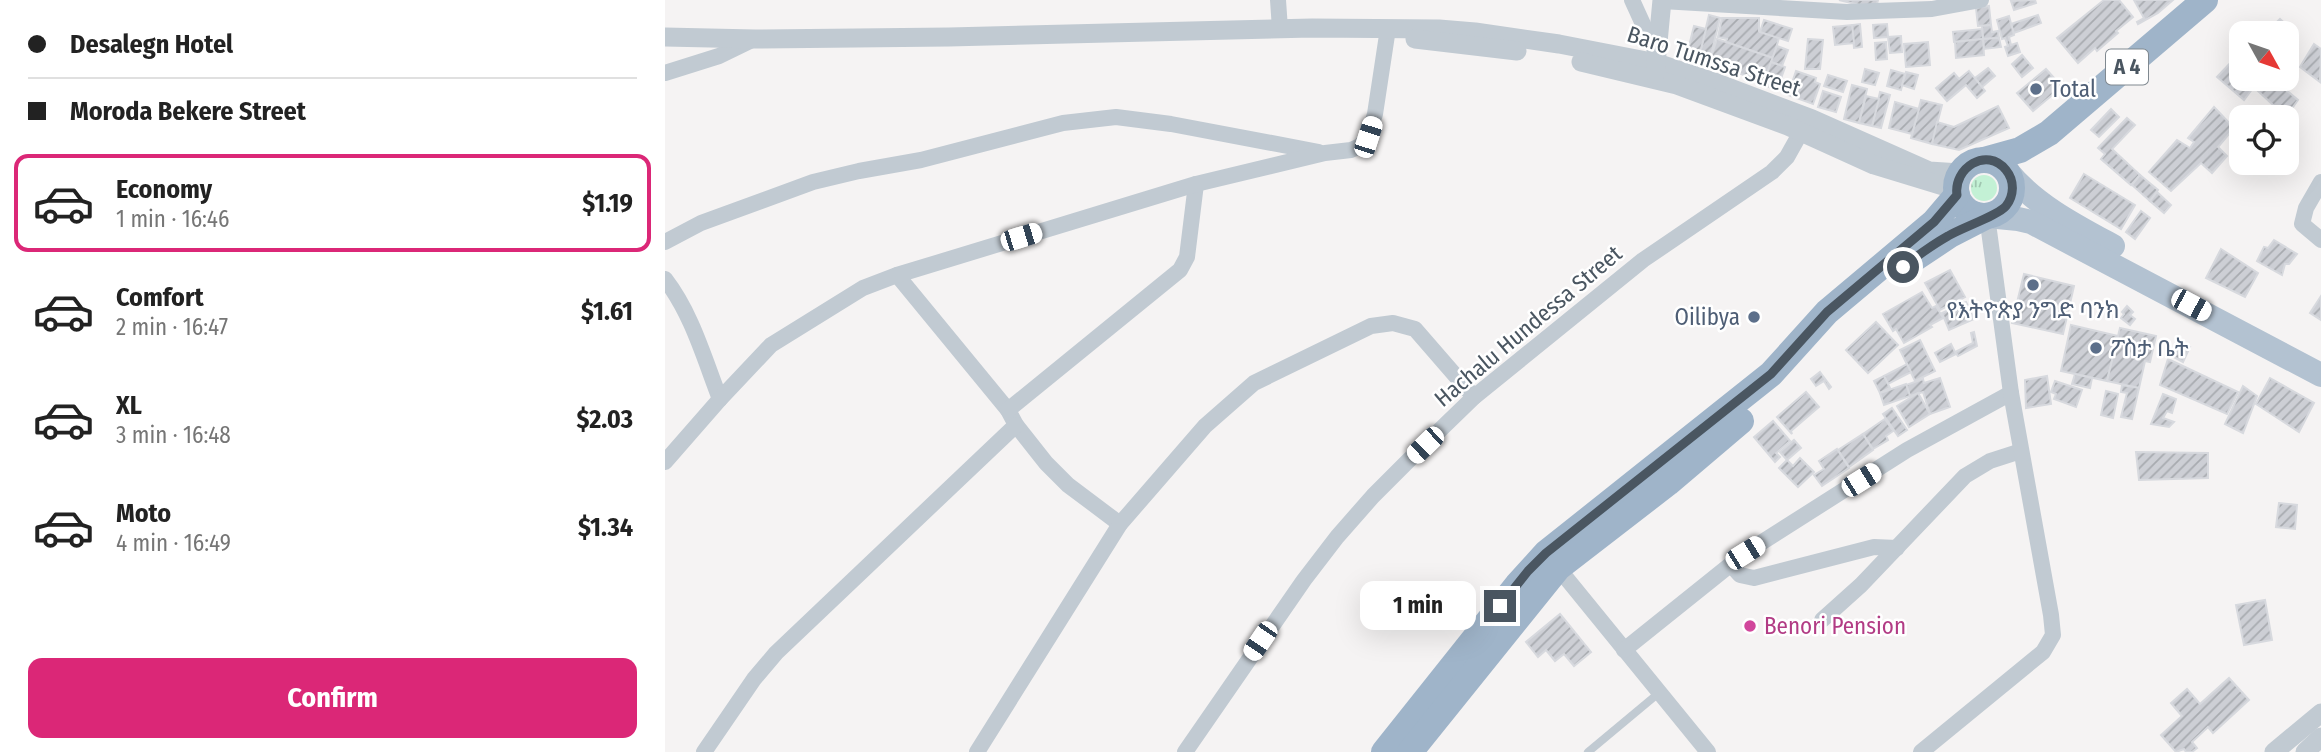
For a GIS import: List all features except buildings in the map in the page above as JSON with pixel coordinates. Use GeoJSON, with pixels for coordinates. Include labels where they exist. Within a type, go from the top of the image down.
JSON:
{"type":"FeatureCollection","features":[{"type":"Feature","properties":{"kind":"highway","name":"A 4"},"geometry":{"type":"LineString","coordinates":[[1984,160],[2020,150],[2049,133],[2205,0]]}},
{"type":"Feature","properties":{"kind":"highway","name":"A 4"},"geometry":{"type":"LineString","coordinates":[[2012,185],[2049,133]]}},
{"type":"Feature","properties":{"kind":"highway"},"geometry":{"type":"LineString","coordinates":[[1384,752],[1517,584],[1668,483],[1777,379],[1832,317],[1934,222],[1958,186],[1966,167],[1984,160],[1993,161],[2012,185],[2001,211],[1949,235],[1832,317]]}},
{"type":"Feature","properties":{"kind":"highway"},"geometry":{"type":"LineString","coordinates":[[1958,186],[1959,202],[1974,215],[1987,216]]}},
{"type":"Feature","properties":{"kind":"highway"},"geometry":{"type":"LineString","coordinates":[[1410,752],[1552,561]]}},
{"type":"Feature","properties":{"kind":"main road"},"geometry":{"type":"LineString","coordinates":[[2012,185],[2063,218],[2111,255]]}},
{"type":"Feature","properties":{"kind":"main road"},"geometry":{"type":"LineString","coordinates":[[1987,216],[2031,222],[2111,255],[2321,374]]}},
{"type":"Feature","properties":{"kind":"main road"},"geometry":{"type":"LineString","coordinates":[[2175,290],[2321,357]]}},
{"type":"Feature","properties":{"kind":"street"},"geometry":{"type":"LineString","coordinates":[[1278,0],[1280,29]]}},
{"type":"Feature","properties":{"kind":"street"},"geometry":{"type":"LineString","coordinates":[[1632,0],[1656,67]]}},
{"type":"Feature","properties":{"kind":"street"},"geometry":{"type":"LineString","coordinates":[[1656,67],[1662,0],[1794,4],[1847,12],[1932,9],[1981,0]]}},
{"type":"Feature","properties":{"kind":"street","name":"Baro Tumssa Street"},"geometry":{"type":"LineString","coordinates":[[665,37],[755,39],[1088,35],[1280,29],[1439,29],[1475,32],[1559,44],[1714,82],[1812,119],[1958,186]]}},
{"type":"Feature","properties":{"kind":"street","name":"Baro Tumssa Street"},"geometry":{"type":"LineString","coordinates":[[1358,29],[1567,59],[1656,67],[1709,96],[1801,132],[1874,165],[1958,186]]}},
{"type":"Feature","properties":{"kind":"street"},"geometry":{"type":"LineString","coordinates":[[665,462],[771,345],[863,288],[897,275],[1196,184],[1360,146],[1368,137],[1375,114],[1387,35]]}},
{"type":"Feature","properties":{"kind":"street"},"geometry":{"type":"LineString","coordinates":[[665,73],[719,56],[755,39]]}},
{"type":"Feature","properties":{"kind":"street"},"geometry":{"type":"LineString","coordinates":[[665,242],[701,223],[813,182],[921,160],[1063,123],[1116,117],[1171,124],[1325,153]]}},
{"type":"Feature","properties":{"kind":"street","name":"Hachalu Hundessa Street"},"geometry":{"type":"LineString","coordinates":[[1185,752],[1275,619],[1337,537],[1373,496],[1474,397],[1643,260],[1772,172],[1787,157],[1801,132]]}},
{"type":"Feature","properties":{"kind":"street"},"geometry":{"type":"LineString","coordinates":[[2321,182],[2306,208],[2302,224],[2321,240]]}},
{"type":"Feature","properties":{"kind":"street"},"geometry":{"type":"LineString","coordinates":[[704,752],[776,653],[1012,418],[1180,270],[1187,257],[1196,184]]}},
{"type":"Feature","properties":{"kind":"street"},"geometry":{"type":"LineString","coordinates":[[1921,752],[2043,652],[2053,635],[2052,615],[2011,393],[1987,216]]}},
{"type":"Feature","properties":{"kind":"street"},"geometry":{"type":"LineString","coordinates":[[897,275],[1046,463],[1068,485],[1120,524]]}},
{"type":"Feature","properties":{"kind":"street"},"geometry":{"type":"LineString","coordinates":[[665,279],[691,323],[720,399]]}},
{"type":"Feature","properties":{"kind":"street"},"geometry":{"type":"LineString","coordinates":[[977,750],[1120,524],[1205,426],[1254,383],[1371,326],[1393,323],[1415,329],[1474,397]]}},
{"type":"Feature","properties":{"kind":"street"},"geometry":{"type":"LineString","coordinates":[[1624,650],[1745,553],[1907,450],[2011,393]]}},
{"type":"Feature","properties":{"kind":"street"},"geometry":{"type":"LineString","coordinates":[[1822,620],[1897,548],[1965,476],[1990,461],[2021,450]]}},
{"type":"Feature","properties":{"kind":"street"},"geometry":{"type":"LineString","coordinates":[[1732,566],[1740,575],[1754,578],[1874,547],[1897,548]]}},
{"type":"Feature","properties":{"kind":"street"},"geometry":{"type":"LineString","coordinates":[[1552,561],[1708,752]]}},
{"type":"Feature","properties":{"kind":"street"},"geometry":{"type":"LineString","coordinates":[[2274,752],[2321,713]]}},
{"type":"Feature","properties":{"kind":"street"},"geometry":{"type":"LineString","coordinates":[[2305,752],[2321,737]]}},
{"type":"Feature","properties":{"kind":"lane"},"geometry":{"type":"LineString","coordinates":[[1588,752],[1660,692]]}},
{"type":"Feature","properties":{"kind":"green space"},"geometry":{"type":"Polygon","coordinates":[[[1984,175],[1993,179],[1997,188],[1993,197],[1984,201],[1975,197],[1971,188],[1975,179],[1984,175]]]}},
{"type":"Feature","properties":{"kind":"place","name":"Total"},"geometry":{"type":"Point","coordinates":[2036,89]}},
{"type":"Feature","properties":{"kind":"place","name":"የእትዮጵያ ንግድ ባንክ"},"geometry":{"type":"Point","coordinates":[2033,285]}},
{"type":"Feature","properties":{"kind":"place","name":"Oilibya"},"geometry":{"type":"Point","coordinates":[1754,317]}},
{"type":"Feature","properties":{"kind":"place","name":"ፖስታ ቤት"},"geometry":{"type":"Point","coordinates":[2096,348]}},
{"type":"Feature","properties":{"kind":"place","name":"Benori Pension"},"geometry":{"type":"Point","coordinates":[1750,626]}},
{"type":"Feature","properties":{"kind":"route"},"geometry":{"type":"LineString","coordinates":[[1500,606],[1546,553],[1743,398],[1771,374],[1827,312],[1934,222],[1957,195],[1957,181],[1966,167],[1974,162],[1993,161],[2008,172],[2013,184],[2011,199],[2001,211],[1949,235],[1903,267]]}}]}
